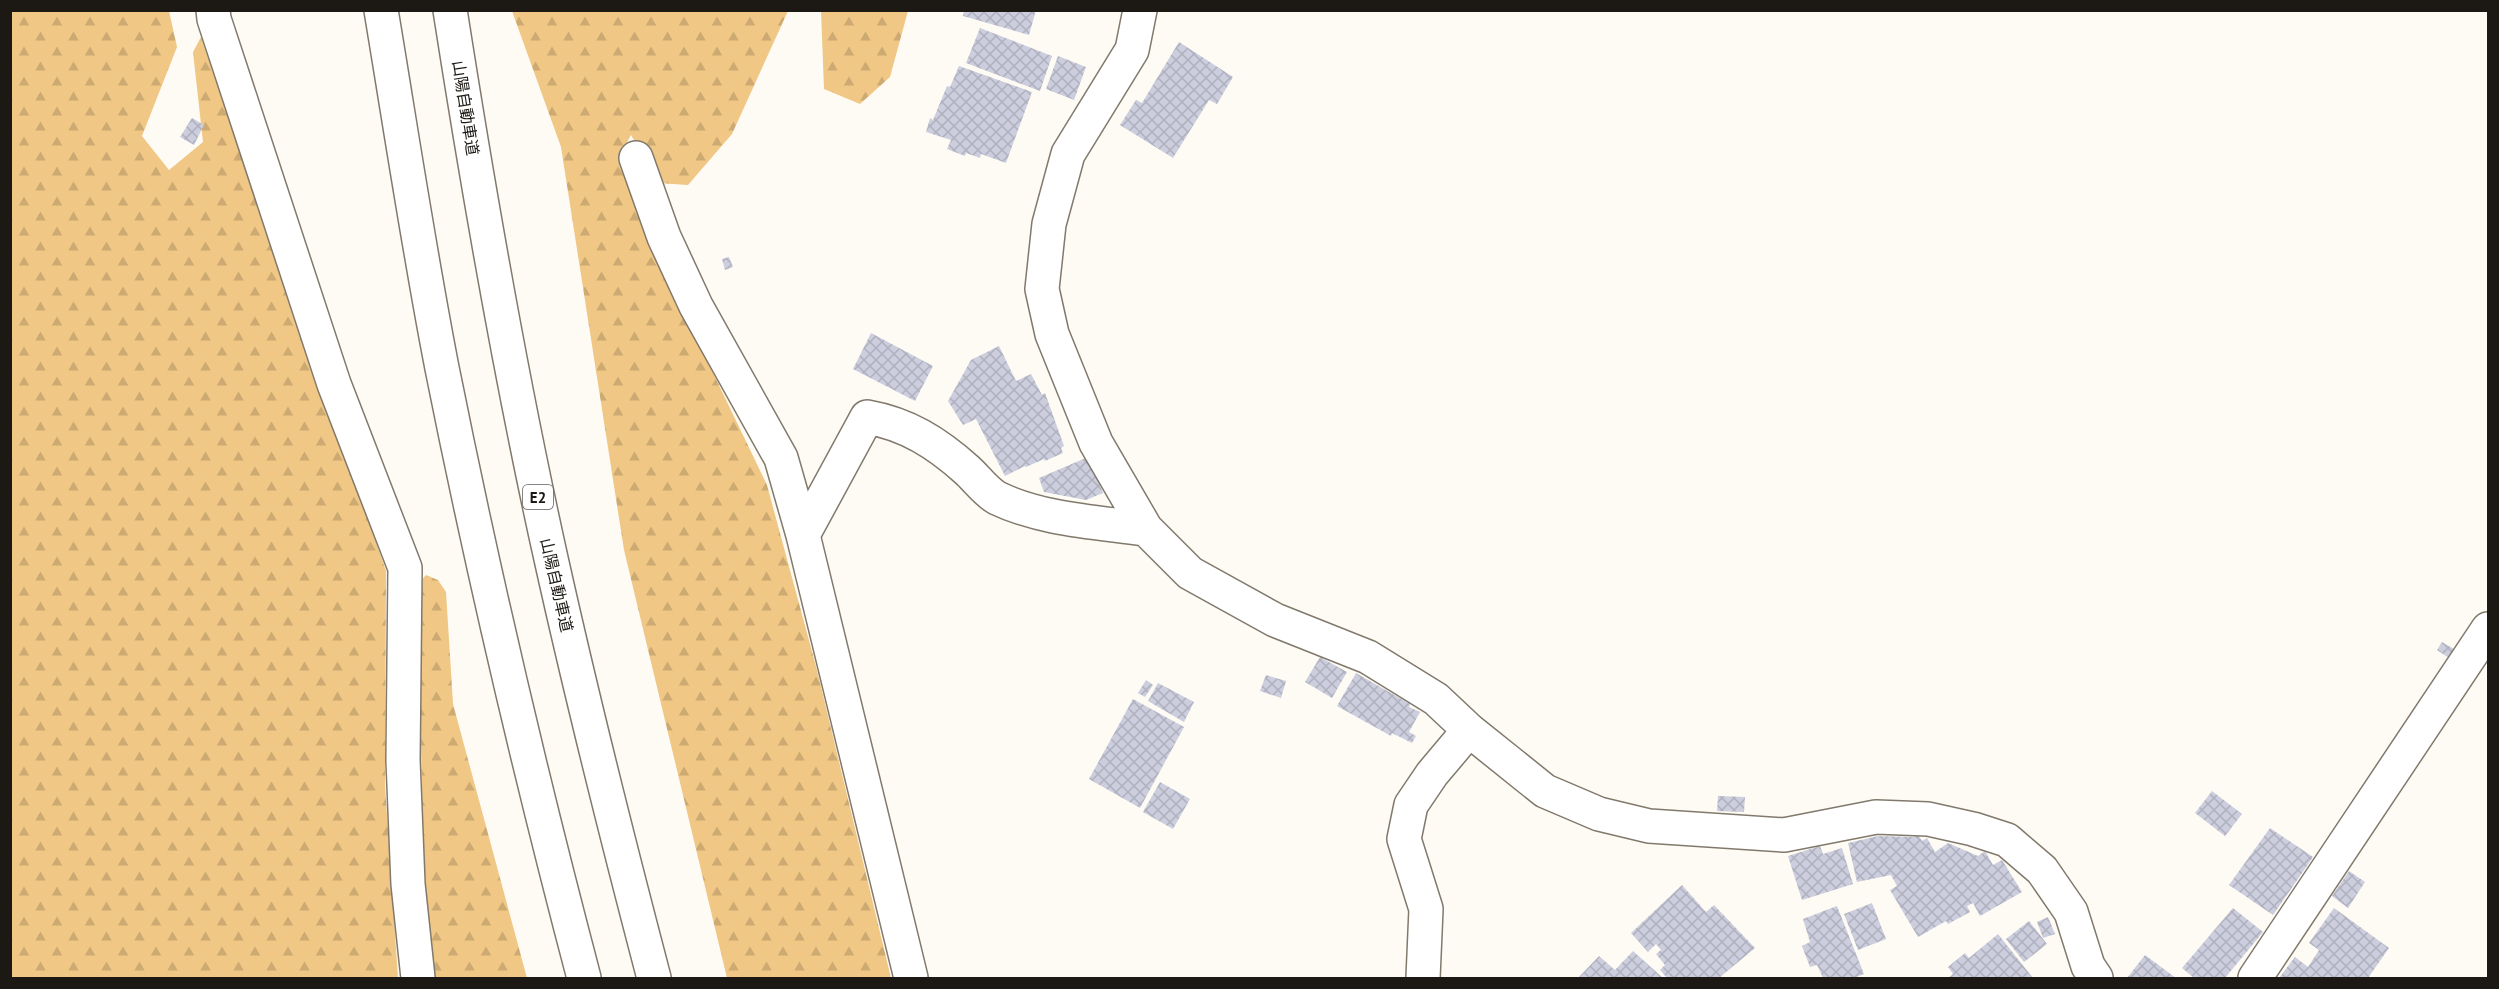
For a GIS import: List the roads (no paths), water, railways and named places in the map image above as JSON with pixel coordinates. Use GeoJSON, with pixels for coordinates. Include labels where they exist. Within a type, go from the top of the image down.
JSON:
{"type":"FeatureCollection","features":[{"type":"Feature","properties":{"kind":"main road"},"geometry":{"type":"LineString","coordinates":[[213,10],[213,18],[334,384],[405,568],[403,760],[408,884],[418,978]]}},
{"type":"Feature","properties":{"kind":"main road"},"geometry":{"type":"LineString","coordinates":[[381,10],[442,367],[483,564],[538,803],[584,978]]}},
{"type":"Feature","properties":{"kind":"main road","name":"山陽自動車道"},"geometry":{"type":"LineString","coordinates":[[450,10],[504,327],[551,561],[605,792],[654,978]]}},
{"type":"Feature","properties":{"kind":"main road"},"geometry":{"type":"LineString","coordinates":[[458,10],[468,126]]}},
{"type":"Feature","properties":{"kind":"main road"},"geometry":{"type":"LineString","coordinates":[[1140,10],[1132,50],[1068,154],[1049,224],[1042,289],[1052,334],[1096,443],[1146,529],[1190,573],[1275,621],[1368,657],[1436,699],[1469,730],[1545,791],[1599,814],[1649,826],[1784,835],[1876,817],[1928,819],[1973,828],[2007,840],[2042,870],[2071,912],[2088,966],[2096,978]]}},
{"type":"Feature","properties":{"kind":"main road"},"geometry":{"type":"LineString","coordinates":[[636,158],[664,237],[696,306],[781,458],[803,536],[911,978]]}},
{"type":"Feature","properties":{"kind":"main road"},"geometry":{"type":"LineString","coordinates":[[803,536],[867,417],[888,421],[912,430],[943,449],[995,497],[1045,514],[1146,529]]}},
{"type":"Feature","properties":{"kind":"main road"},"geometry":{"type":"LineString","coordinates":[[2255,978],[2488,629]]}},
{"type":"Feature","properties":{"kind":"main road"},"geometry":{"type":"LineString","coordinates":[[1423,978],[1426,909],[1404,839],[1411,805],[1432,774],[1469,730]]}}]}
